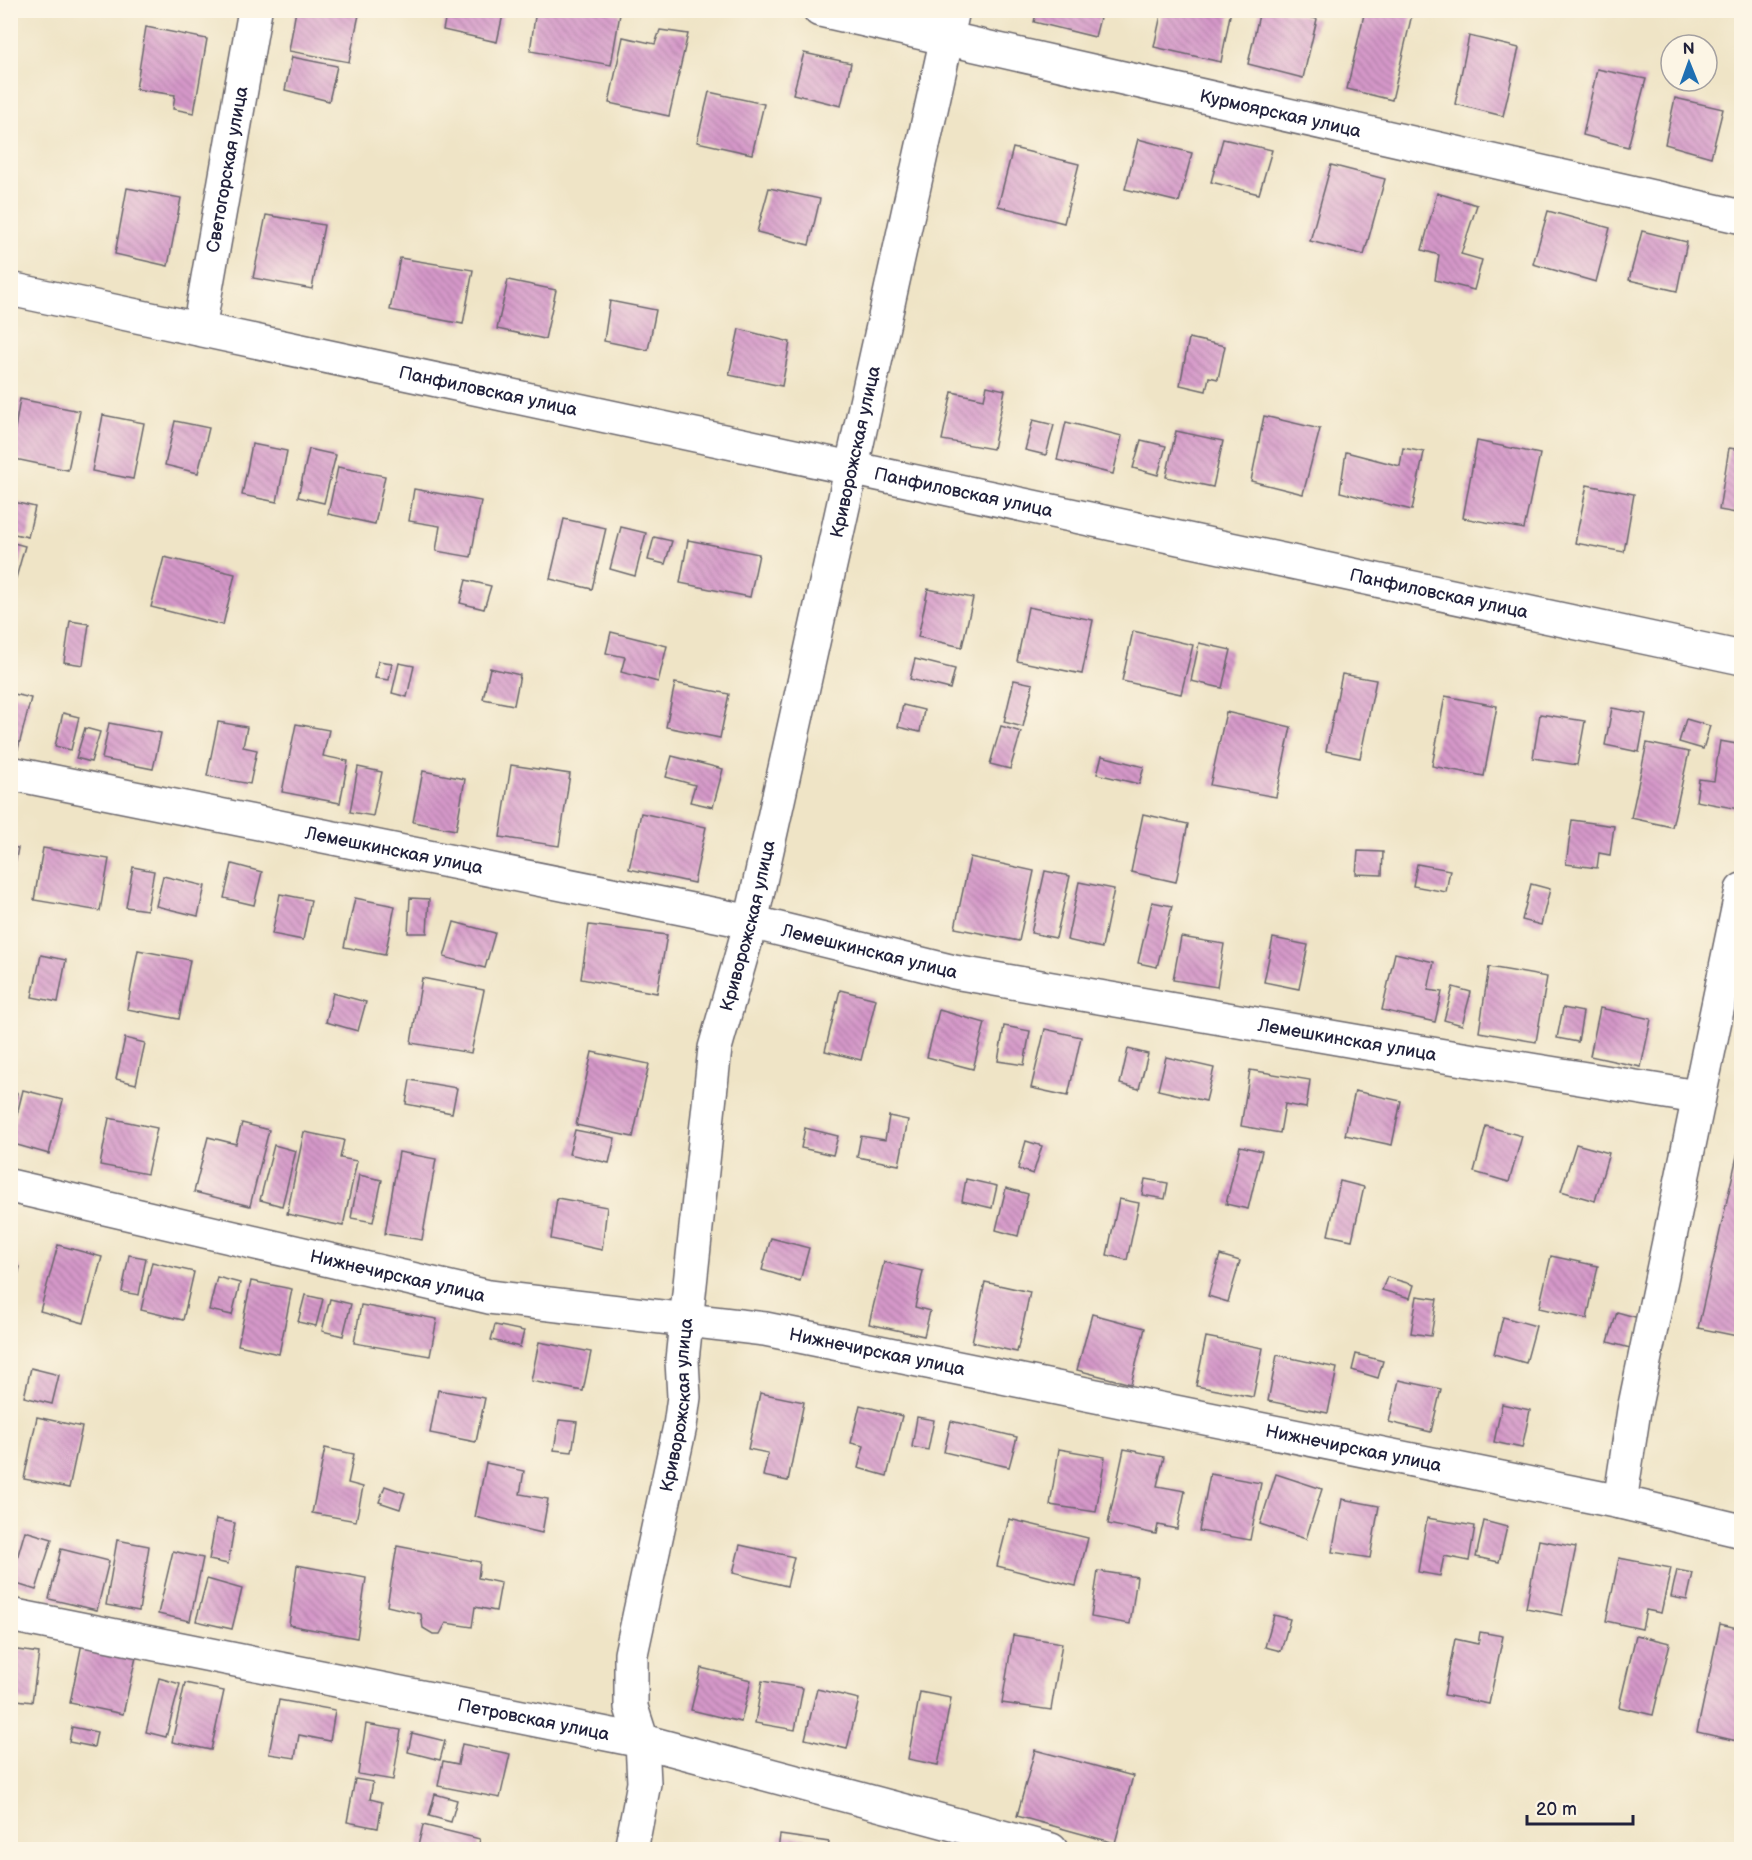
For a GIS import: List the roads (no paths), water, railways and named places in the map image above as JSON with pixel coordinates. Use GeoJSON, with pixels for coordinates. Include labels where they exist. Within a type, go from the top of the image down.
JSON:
{"type":"FeatureCollection","features":[{"type":"Feature","properties":{"kind":"street","name":"Светогорская улица"},"geometry":{"type":"LineString","coordinates":[[199,329],[255,10]]}},
{"type":"Feature","properties":{"kind":"street","name":"Курмоярская улица"},"geometry":{"type":"LineString","coordinates":[[820,10],[951,24],[1742,217]]}},
{"type":"Feature","properties":{"kind":"street","name":"Криворожская улица"},"geometry":{"type":"LineString","coordinates":[[631,1850],[644,1783],[642,1741],[631,1707],[630,1654],[680,1426],[684,1397],[682,1360],[715,1048],[752,922],[951,24]]}},
{"type":"Feature","properties":{"kind":"street","name":"Панфиловская улица"},"geometry":{"type":"LineString","coordinates":[[10,289],[1742,658]]}},
{"type":"Feature","properties":{"kind":"street","name":"Лемешкинская улица"},"geometry":{"type":"LineString","coordinates":[[10,773],[752,922],[954,972],[1697,1097]]}},
{"type":"Feature","properties":{"kind":"street"},"geometry":{"type":"LineString","coordinates":[[1620,1502],[1634,1410],[1697,1097],[1742,890]]}},
{"type":"Feature","properties":{"kind":"street","name":"Нижнечирская улица"},"geometry":{"type":"LineString","coordinates":[[10,1186],[489,1297],[686,1322],[726,1323],[765,1329],[1620,1502],[1742,1531]]}},
{"type":"Feature","properties":{"kind":"street","name":"Петровская улица"},"geometry":{"type":"LineString","coordinates":[[10,1614],[642,1741],[1051,1850]]}}]}
